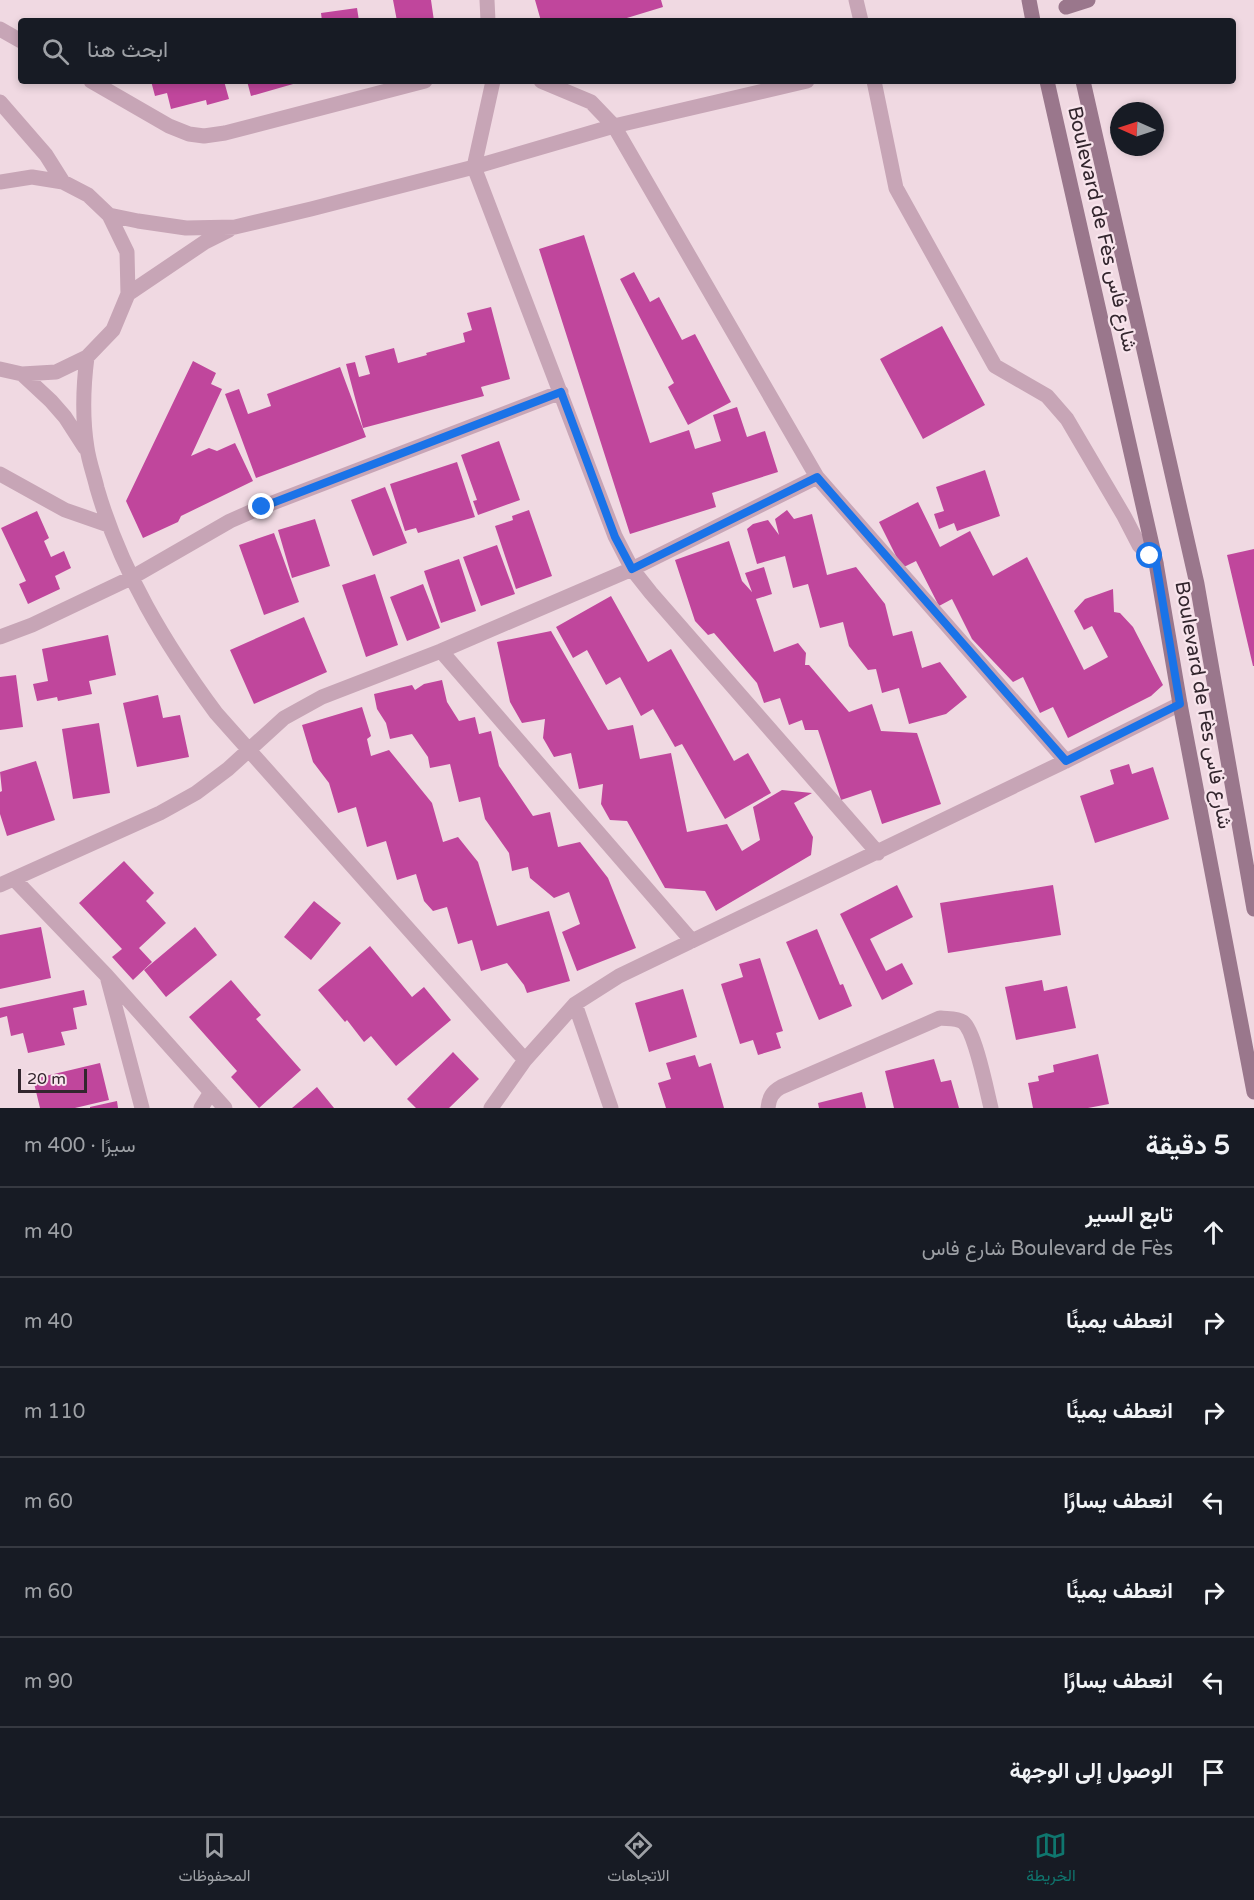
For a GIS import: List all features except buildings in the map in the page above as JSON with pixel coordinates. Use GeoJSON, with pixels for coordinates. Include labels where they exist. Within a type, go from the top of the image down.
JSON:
{"type":"FeatureCollection","features":[{"type":"Feature","properties":{"kind":"main road"},"geometry":{"type":"LineString","coordinates":[[1029,0],[1032,18]]}},
{"type":"Feature","properties":{"kind":"main road"},"geometry":{"type":"LineString","coordinates":[[1066,9],[1088,0]]}},
{"type":"Feature","properties":{"kind":"main road","name":"Boulevard de Fès شارع فاس"},"geometry":{"type":"LineString","coordinates":[[1048,84],[1156,563],[1180,704],[1254,1092]]}},
{"type":"Feature","properties":{"kind":"main road","name":"Boulevard de Fès شارع فاس"},"geometry":{"type":"LineString","coordinates":[[1084,84],[1197,584],[1254,909]]}},
{"type":"Feature","properties":{"kind":"street"},"geometry":{"type":"LineString","coordinates":[[487,0],[488,18]]}},
{"type":"Feature","properties":{"kind":"street"},"geometry":{"type":"LineString","coordinates":[[856,0],[860,18]]}},
{"type":"Feature","properties":{"kind":"street"},"geometry":{"type":"LineString","coordinates":[[0,29],[18,38]]}},
{"type":"Feature","properties":{"kind":"street"},"geometry":{"type":"LineString","coordinates":[[96,84],[169,126],[189,134],[204,136],[225,133],[413,84]]}},
{"type":"Feature","properties":{"kind":"street"},"geometry":{"type":"LineString","coordinates":[[492,84],[474,167],[615,537],[632,569],[878,853]]}},
{"type":"Feature","properties":{"kind":"street"},"geometry":{"type":"LineString","coordinates":[[548,84],[591,102],[614,126],[817,477],[1066,761]]}},
{"type":"Feature","properties":{"kind":"street"},"geometry":{"type":"LineString","coordinates":[[109,215],[138,222],[186,228],[234,227],[474,167],[614,126],[794,84]]}},
{"type":"Feature","properties":{"kind":"street"},"geometry":{"type":"LineString","coordinates":[[875,84],[896,188],[994,366],[1047,396],[1067,419],[1139,544],[1156,563]]}},
{"type":"Feature","properties":{"kind":"street"},"geometry":{"type":"LineString","coordinates":[[0,102],[46,155],[63,182]]}},
{"type":"Feature","properties":{"kind":"street"},"geometry":{"type":"LineString","coordinates":[[0,182],[32,177],[63,182],[88,195],[109,215],[127,252],[128,294],[113,330],[87,357],[56,372],[22,374],[0,369]]}},
{"type":"Feature","properties":{"kind":"street"},"geometry":{"type":"LineString","coordinates":[[128,294],[205,242],[234,227]]}},
{"type":"Feature","properties":{"kind":"street"},"geometry":{"type":"LineString","coordinates":[[87,357],[83,385],[87,451],[108,525],[131,578],[191,680],[216,713],[525,1060]]}},
{"type":"Feature","properties":{"kind":"street"},"geometry":{"type":"LineString","coordinates":[[22,374],[51,401],[87,451]]}},
{"type":"Feature","properties":{"kind":"street"},"geometry":{"type":"LineString","coordinates":[[0,637],[32,625],[131,578],[231,521],[262,507],[561,392]]}},
{"type":"Feature","properties":{"kind":"street"},"geometry":{"type":"LineString","coordinates":[[0,474],[65,510],[108,525]]}},
{"type":"Feature","properties":{"kind":"street"},"geometry":{"type":"LineString","coordinates":[[225,1108],[107,976],[7,882],[160,813],[196,793],[228,769],[284,718],[322,697],[441,651],[632,569],[817,477]]}},
{"type":"Feature","properties":{"kind":"street"},"geometry":{"type":"LineString","coordinates":[[441,651],[692,941]]}},
{"type":"Feature","properties":{"kind":"street"},"geometry":{"type":"LineString","coordinates":[[491,1108],[525,1060],[575,1004],[619,976],[878,853],[1180,704]]}},
{"type":"Feature","properties":{"kind":"street"},"geometry":{"type":"LineString","coordinates":[[107,976],[142,1108]]}},
{"type":"Feature","properties":{"kind":"street"},"geometry":{"type":"LineString","coordinates":[[575,1004],[611,1108]]}},
{"type":"Feature","properties":{"kind":"street"},"geometry":{"type":"LineString","coordinates":[[768,1108],[774,1091],[781,1087],[940,1018],[963,1022],[971,1033],[991,1108]]}},
{"type":"Feature","properties":{"kind":"street"},"geometry":{"type":"LineString","coordinates":[[201,1108],[211,1092]]}},
{"type":"Feature","properties":{"kind":"route"},"geometry":{"type":"LineString","coordinates":[[262,507],[561,392],[615,537],[632,569],[817,477],[1066,761],[1180,704],[1156,563],[1150,556]]}}]}
